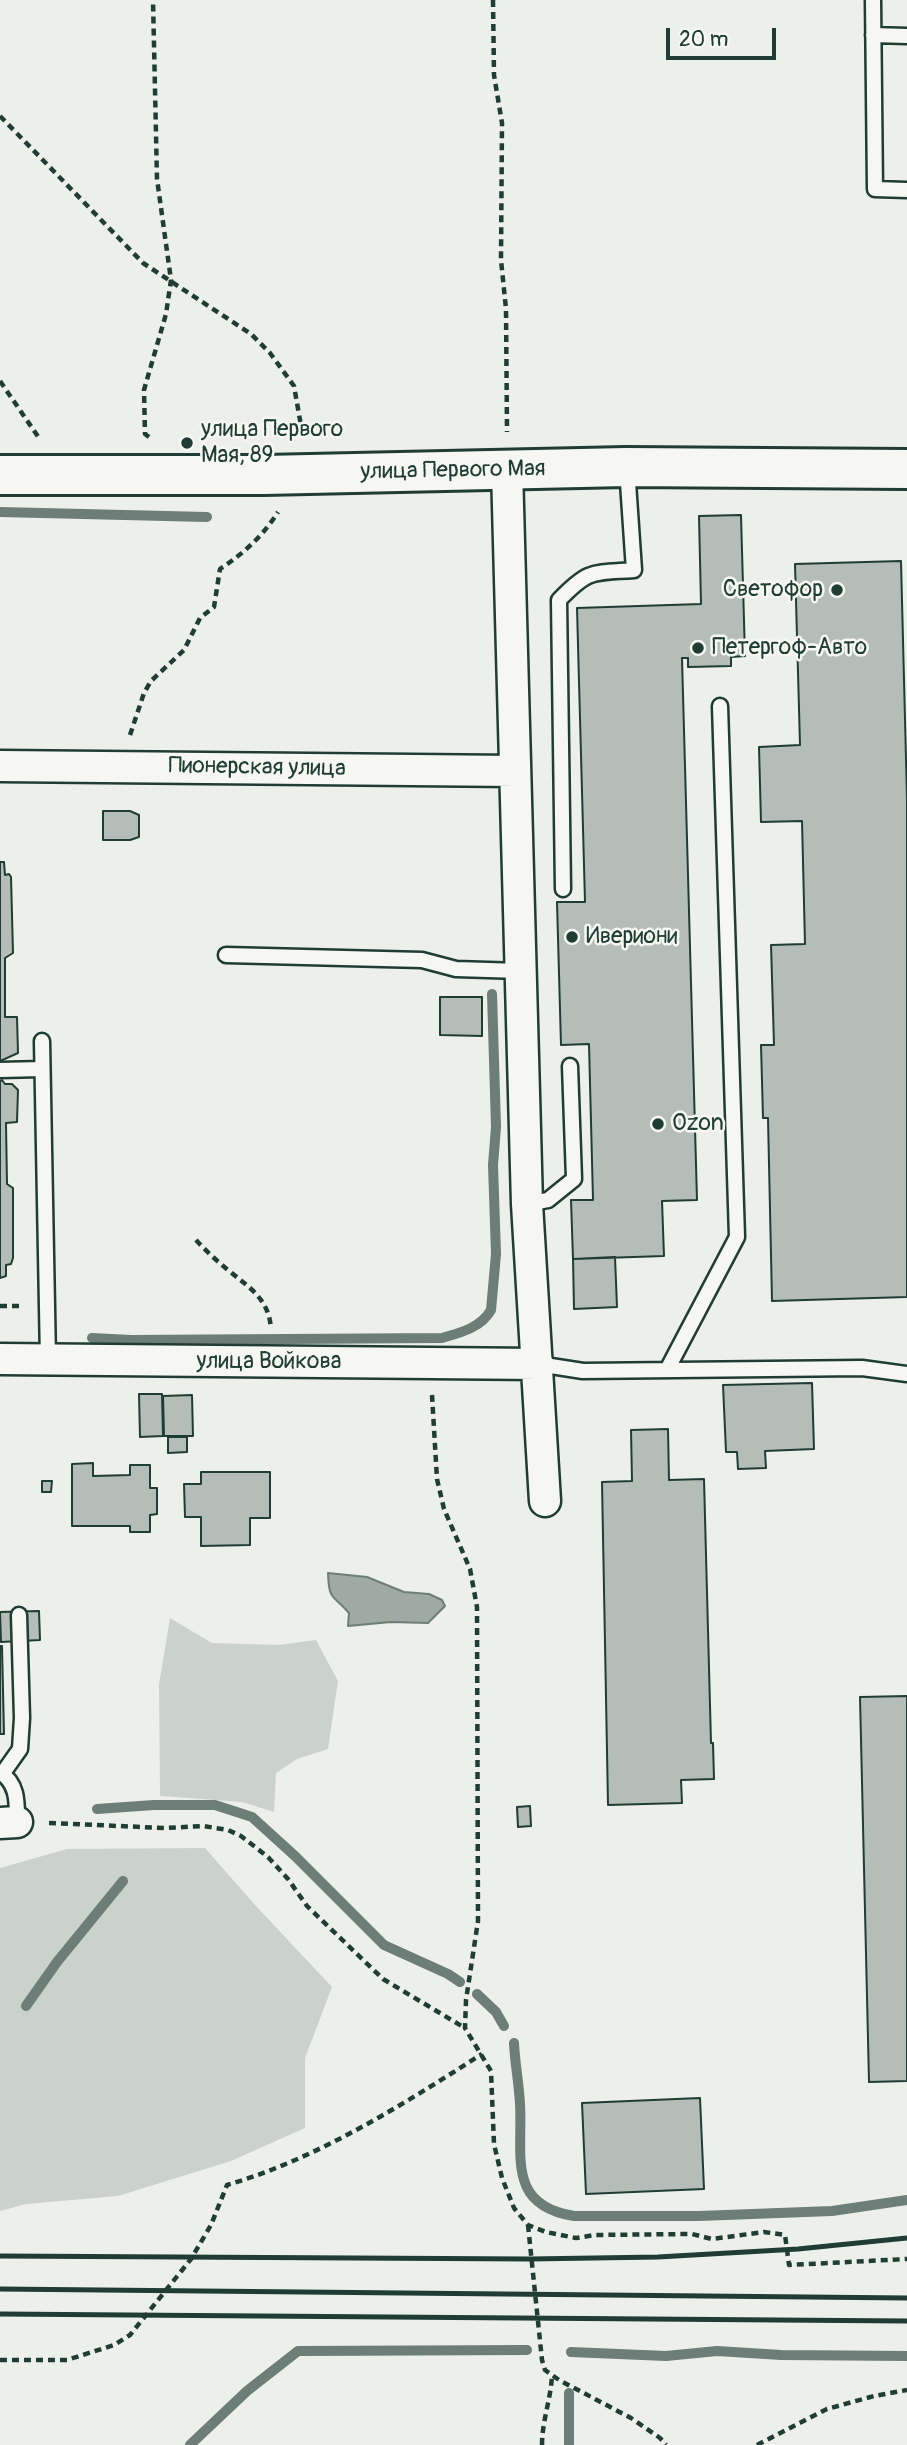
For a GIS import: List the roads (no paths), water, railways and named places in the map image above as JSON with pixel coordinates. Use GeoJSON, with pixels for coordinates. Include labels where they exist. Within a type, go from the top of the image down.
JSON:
{"type":"FeatureCollection","features":[{"type":"Feature","properties":{"kind":"street","name":"улица Первого Мая"},"geometry":{"type":"LineString","coordinates":[[0,475],[303,474],[626,467],[907,469]]}},
{"type":"Feature","properties":{"kind":"street"},"geometry":{"type":"LineString","coordinates":[[507,469],[527,1204],[545,1501]]}},
{"type":"Feature","properties":{"kind":"street","name":"Пионерская улица"},"geometry":{"type":"LineString","coordinates":[[0,766],[515,771]]}},
{"type":"Feature","properties":{"kind":"street","name":"улица Войкова"},"geometry":{"type":"LineString","coordinates":[[0,1359],[538,1364]]}},
{"type":"Feature","properties":{"kind":"lane"},"geometry":{"type":"LineString","coordinates":[[873,0],[875,189],[907,190]]}},
{"type":"Feature","properties":{"kind":"lane"},"geometry":{"type":"LineString","coordinates":[[873,35],[907,36]]}},
{"type":"Feature","properties":{"kind":"lane"},"geometry":{"type":"LineString","coordinates":[[563,889],[559,600],[579,580],[594,573],[634,570],[626,467]]}},
{"type":"Feature","properties":{"kind":"lane"},"geometry":{"type":"LineString","coordinates":[[667,1370],[737,1237],[720,706]]}},
{"type":"Feature","properties":{"kind":"lane"},"geometry":{"type":"LineString","coordinates":[[226,955],[422,960],[456,969],[520,971]]}},
{"type":"Feature","properties":{"kind":"lane"},"geometry":{"type":"LineString","coordinates":[[42,1041],[48,1360]]}},
{"type":"Feature","properties":{"kind":"lane"},"geometry":{"type":"LineString","coordinates":[[527,1204],[548,1200],[574,1180],[570,1066]]}},
{"type":"Feature","properties":{"kind":"lane"},"geometry":{"type":"LineString","coordinates":[[0,1070],[42,1069]]}},
{"type":"Feature","properties":{"kind":"lane"},"geometry":{"type":"LineString","coordinates":[[538,1364],[579,1371],[862,1368],[907,1374]]}},
{"type":"Feature","properties":{"kind":"lane"},"geometry":{"type":"LineString","coordinates":[[8,1822],[17,1797],[13,1785],[2,1772],[20,1749],[22,1718],[19,1615]]}},
{"type":"Feature","properties":{"kind":"waterway"},"geometry":{"type":"LineString","coordinates":[[0,512],[207,517]]}},
{"type":"Feature","properties":{"kind":"waterway"},"geometry":{"type":"LineString","coordinates":[[92,1338],[442,1338],[469,1329],[482,1321],[491,1310],[496,1254],[492,994]]}},
{"type":"Feature","properties":{"kind":"waterway"},"geometry":{"type":"LineString","coordinates":[[97,1809],[215,1805],[252,1817],[384,1945],[460,1982]]}},
{"type":"Feature","properties":{"kind":"waterway"},"geometry":{"type":"LineString","coordinates":[[26,2006],[57,1962],[123,1881]]}},
{"type":"Feature","properties":{"kind":"waterway"},"geometry":{"type":"LineString","coordinates":[[477,1994],[496,2012],[504,2026]]}},
{"type":"Feature","properties":{"kind":"waterway"},"geometry":{"type":"LineString","coordinates":[[514,2043],[523,2175],[528,2189],[537,2201],[552,2210],[574,2216],[699,2216],[832,2211],[907,2200]]}},
{"type":"Feature","properties":{"kind":"waterway"},"geometry":{"type":"LineString","coordinates":[[190,2445],[247,2391],[298,2351],[527,2350]]}},
{"type":"Feature","properties":{"kind":"waterway"},"geometry":{"type":"LineString","coordinates":[[571,2352],[666,2356],[717,2351],[781,2355],[907,2356]]}},
{"type":"Feature","properties":{"kind":"waterway"},"geometry":{"type":"LineString","coordinates":[[569,2393],[569,2445]]}},
{"type":"Feature","properties":{"kind":"railway"},"geometry":{"type":"LineString","coordinates":[[0,2256],[530,2259],[658,2257],[798,2249],[907,2238]]}},
{"type":"Feature","properties":{"kind":"railway"},"geometry":{"type":"LineString","coordinates":[[0,2289],[907,2298]]}},
{"type":"Feature","properties":{"kind":"railway"},"geometry":{"type":"LineString","coordinates":[[0,2314],[907,2321]]}},
{"type":"Feature","properties":{"kind":"place","name":"улица Первого Мая, 89"},"geometry":{"type":"Point","coordinates":[187,443]}},
{"type":"Feature","properties":{"kind":"place","name":"Светофор"},"geometry":{"type":"Point","coordinates":[837,590]}},
{"type":"Feature","properties":{"kind":"place","name":"Петергоф-Авто"},"geometry":{"type":"Point","coordinates":[698,648]}},
{"type":"Feature","properties":{"kind":"place","name":"Ивериони"},"geometry":{"type":"Point","coordinates":[572,937]}},
{"type":"Feature","properties":{"kind":"place","name":"Ozon"},"geometry":{"type":"Point","coordinates":[658,1124]}}]}
